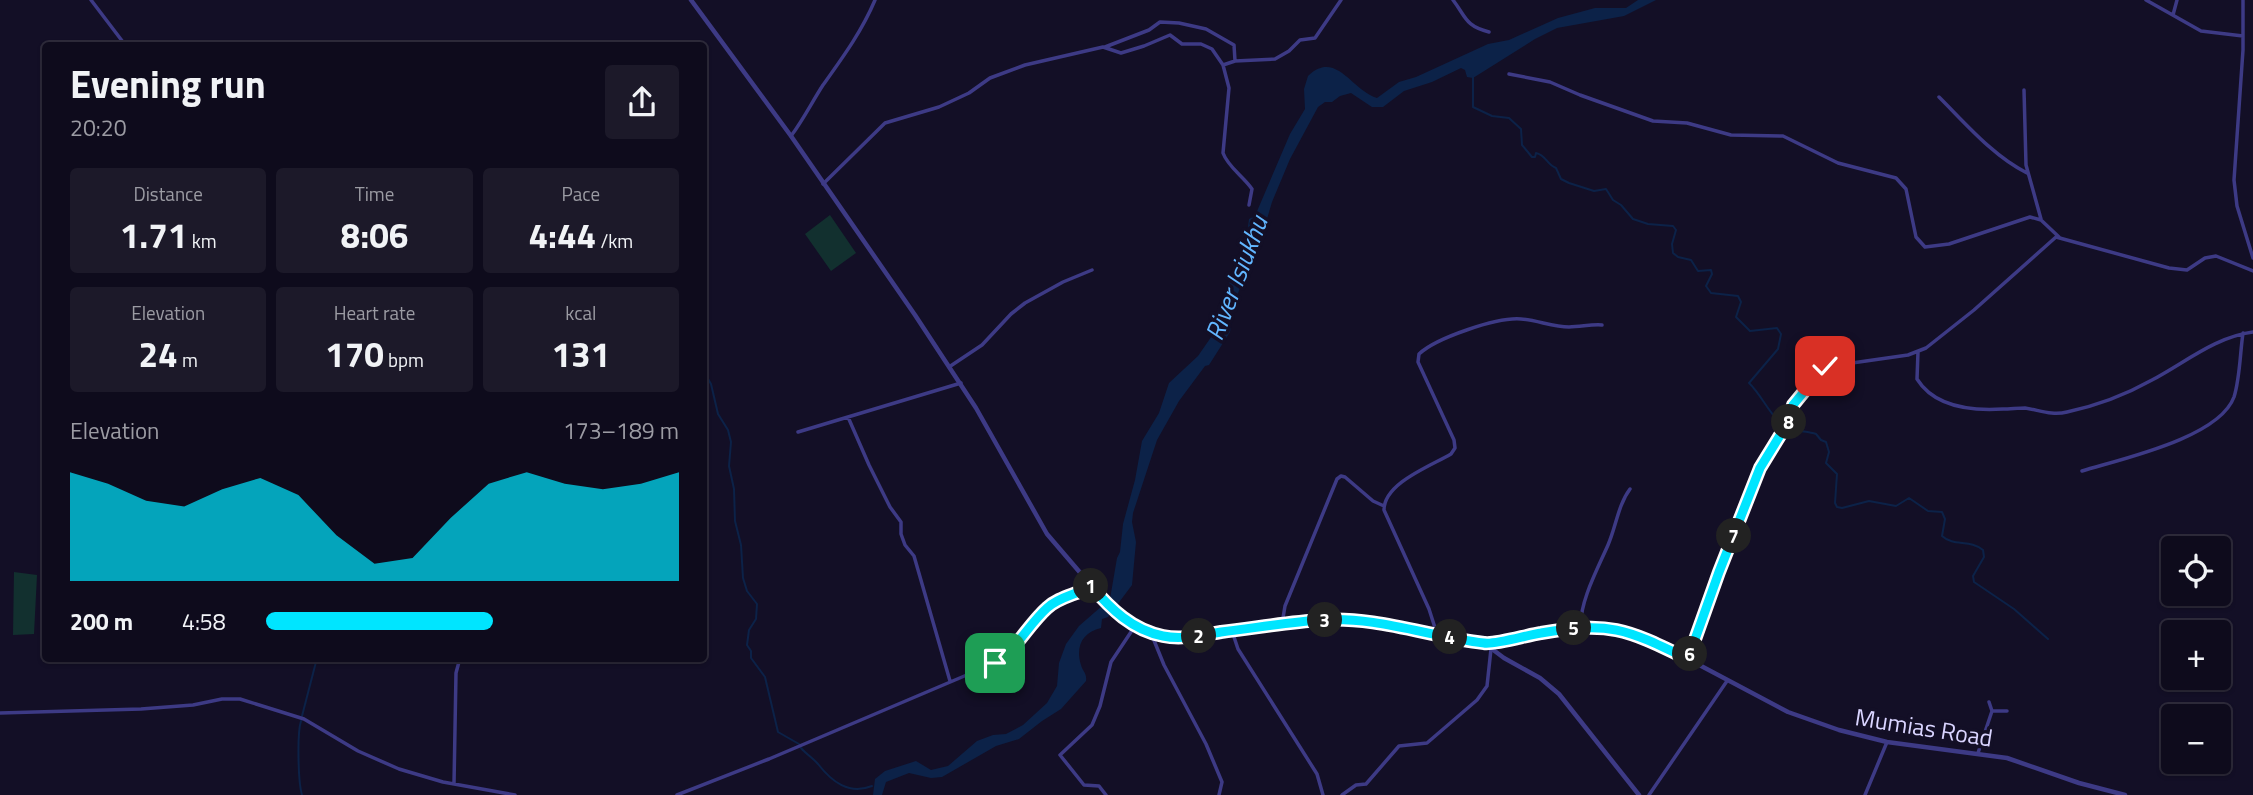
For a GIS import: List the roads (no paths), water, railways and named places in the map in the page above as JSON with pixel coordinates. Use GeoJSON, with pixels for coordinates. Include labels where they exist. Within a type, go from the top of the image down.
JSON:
{"type":"FeatureCollection","features":[{"type":"Feature","properties":{"kind":"street"},"geometry":{"type":"LineString","coordinates":[[91,0],[123,42]]}},
{"type":"Feature","properties":{"kind":"street"},"geometry":{"type":"LineString","coordinates":[[691,0],[791,136],[961,383],[1047,534],[1113,611],[1151,633],[1181,638],[1282,624],[1353,620],[1437,634],[1488,647],[1540,678],[1559,694],[1639,795]]}},
{"type":"Feature","properties":{"kind":"street"},"geometry":{"type":"LineString","coordinates":[[791,136],[823,85],[841,63],[866,22],[875,0]]}},
{"type":"Feature","properties":{"kind":"street"},"geometry":{"type":"LineString","coordinates":[[1223,65],[1235,61],[1275,59],[1289,51],[1300,40],[1315,38],[1341,0]]}},
{"type":"Feature","properties":{"kind":"street"},"geometry":{"type":"LineString","coordinates":[[1453,0],[1468,23],[1489,32]]}},
{"type":"Feature","properties":{"kind":"street"},"geometry":{"type":"LineString","coordinates":[[2146,0],[2201,31],[2243,36]]}},
{"type":"Feature","properties":{"kind":"street"},"geometry":{"type":"LineString","coordinates":[[2173,15],[2177,0]]}},
{"type":"Feature","properties":{"kind":"street"},"geometry":{"type":"LineString","coordinates":[[2243,0],[2234,180],[2237,206],[2253,258]]}},
{"type":"Feature","properties":{"kind":"street"},"geometry":{"type":"LineString","coordinates":[[823,184],[885,123],[956,99],[1007,71],[1103,47],[1149,30],[1160,22],[1178,23],[1219,35],[1234,45],[1235,61]]}},
{"type":"Feature","properties":{"kind":"street"},"geometry":{"type":"LineString","coordinates":[[1103,47],[1121,53],[1170,34],[1182,44],[1201,44],[1212,49],[1223,65],[1229,89],[1223,153],[1252,189],[1249,205]]}},
{"type":"Feature","properties":{"kind":"street"},"geometry":{"type":"LineString","coordinates":[[1509,74],[1543,80],[1653,121],[1687,123],[1731,135],[1788,137],[1838,163],[1896,178],[1908,192],[1916,237],[1925,247],[1949,244],[2030,217],[2041,220],[2059,237],[2169,268],[2188,270],[2206,258],[2216,256],[2253,271]]}},
{"type":"Feature","properties":{"kind":"street"},"geometry":{"type":"LineString","coordinates":[[2024,90],[2027,174],[2041,220]]}},
{"type":"Feature","properties":{"kind":"street"},"geometry":{"type":"LineString","coordinates":[[1939,97],[1997,152],[2027,174]]}},
{"type":"Feature","properties":{"kind":"street"},"geometry":{"type":"LineString","coordinates":[[1688,659],[1758,474],[1786,426],[1793,405],[1824,367],[1918,352],[1951,329],[2051,239],[2059,237]]}},
{"type":"Feature","properties":{"kind":"street"},"geometry":{"type":"LineString","coordinates":[[949,367],[982,345],[1025,303],[1046,290],[1092,270]]}},
{"type":"Feature","properties":{"kind":"street"},"geometry":{"type":"LineString","coordinates":[[1437,634],[1429,609],[1386,518],[1384,506],[1390,494],[1405,480],[1451,454],[1455,448],[1454,440],[1418,362],[1419,354],[1424,349],[1471,329],[1501,320],[1520,318],[1568,327],[1602,325]]}},
{"type":"Feature","properties":{"kind":"street"},"geometry":{"type":"LineString","coordinates":[[1918,352],[1917,379],[1935,399],[1974,408],[2023,408],[2058,414],[2150,381],[2224,338],[2253,332]]}},
{"type":"Feature","properties":{"kind":"street"},"geometry":{"type":"LineString","coordinates":[[2082,471],[2202,430],[2222,416],[2234,395],[2243,333]]}},
{"type":"Feature","properties":{"kind":"street"},"geometry":{"type":"LineString","coordinates":[[798,432],[961,383]]}},
{"type":"Feature","properties":{"kind":"street"},"geometry":{"type":"LineString","coordinates":[[848,417],[890,507],[901,522],[903,540],[914,556],[950,681]]}},
{"type":"Feature","properties":{"kind":"street"},"geometry":{"type":"LineString","coordinates":[[1282,624],[1285,606],[1336,479],[1345,477],[1373,501],[1384,506]]}},
{"type":"Feature","properties":{"kind":"street"},"geometry":{"type":"LineString","coordinates":[[1581,627],[1584,603],[1608,546],[1624,497],[1630,489]]}},
{"type":"Feature","properties":{"kind":"street"},"geometry":{"type":"LineString","coordinates":[[677,795],[769,759],[1003,658],[1055,602],[1091,586]]}},
{"type":"Feature","properties":{"kind":"street"},"geometry":{"type":"LineString","coordinates":[[1106,795],[1097,785],[1084,785],[1060,755],[1093,725],[1111,662],[1135,626]]}},
{"type":"Feature","properties":{"kind":"street","name":"Mumias Road"},"geometry":{"type":"LineString","coordinates":[[1488,647],[1581,627],[1599,626],[1623,630],[1688,659],[1788,712],[1839,730],[1887,742],[2007,758],[2124,795]]}},
{"type":"Feature","properties":{"kind":"street"},"geometry":{"type":"LineString","coordinates":[[1232,631],[1238,649],[1317,774],[1323,795]]}},
{"type":"Feature","properties":{"kind":"street"},"geometry":{"type":"LineString","coordinates":[[1151,633],[1222,782],[1219,795]]}},
{"type":"Feature","properties":{"kind":"street"},"geometry":{"type":"LineString","coordinates":[[1342,795],[1356,785],[1367,783],[1399,746],[1426,743],[1477,700],[1487,686],[1488,647]]}},
{"type":"Feature","properties":{"kind":"street"},"geometry":{"type":"LineString","coordinates":[[454,784],[456,673],[459,662]]}},
{"type":"Feature","properties":{"kind":"street"},"geometry":{"type":"LineString","coordinates":[[1649,795],[1727,681]]}},
{"type":"Feature","properties":{"kind":"street"},"geometry":{"type":"LineString","coordinates":[[0,713],[141,709],[240,699],[304,719],[391,767],[454,784],[515,795]]}},
{"type":"Feature","properties":{"kind":"street"},"geometry":{"type":"LineString","coordinates":[[1978,753],[1992,711],[1989,702]]}},
{"type":"Feature","properties":{"kind":"street"},"geometry":{"type":"LineString","coordinates":[[1992,711],[2007,711]]}},
{"type":"Feature","properties":{"kind":"street"},"geometry":{"type":"LineString","coordinates":[[1865,795],[1887,742]]}},
{"type":"Feature","properties":{"kind":"water","name":"River Isiukhu"},"geometry":{"type":"Polygon","coordinates":[[[1638,0],[1656,0],[1624,16],[1557,28],[1473,78],[1467,77],[1465,70],[1461,68],[1432,82],[1404,91],[1383,107],[1372,107],[1351,93],[1318,107],[1290,159],[1272,202],[1234,303],[1230,332],[1209,365],[1205,366],[1179,401],[1157,440],[1133,513],[1136,542],[1132,585],[1108,617],[1102,619],[1101,628],[1089,633],[1082,641],[1079,658],[1086,681],[1061,709],[1019,739],[996,746],[942,777],[931,778],[909,773],[886,782],[882,795],[873,795],[875,779],[885,771],[916,761],[931,770],[948,766],[977,741],[1006,734],[1023,725],[1047,703],[1057,686],[1059,663],[1066,644],[1079,626],[1110,599],[1123,524],[1142,441],[1159,413],[1169,383],[1198,356],[1216,330],[1218,311],[1246,242],[1249,219],[1255,216],[1290,134],[1305,109],[1304,89],[1308,76],[1318,69],[1336,69],[1377,98],[1399,82],[1488,44],[1509,40],[1558,18],[1595,8],[1626,8],[1638,0]]]}},
{"type":"Feature","properties":{"kind":"waterway"},"geometry":{"type":"LineString","coordinates":[[1473,76],[1473,107],[1492,116],[1509,118],[1521,129],[1522,145],[1532,157],[1535,157],[1536,153],[1542,156],[1556,168],[1561,179],[1569,183],[1594,191],[1606,189],[1613,200],[1633,219],[1648,224],[1673,226],[1676,230],[1672,244],[1673,253],[1691,260],[1698,271],[1711,270],[1712,274],[1706,286],[1711,293],[1738,296],[1741,302],[1736,317],[1750,331],[1777,328],[1781,334],[1778,349],[1749,383],[1783,424],[1792,429],[1816,434],[1826,442],[1829,452],[1826,463],[1837,474],[1837,507],[1869,501],[1896,506],[1909,498],[1928,511],[1942,512],[1945,519],[1942,536],[1983,550],[1984,557],[1973,576],[1974,582],[2014,609],[2048,639]]}},
{"type":"Feature","properties":{"kind":"waterway"},"geometry":{"type":"LineString","coordinates":[[707,377],[718,414],[728,430],[731,442],[729,466],[734,489],[735,521],[741,545],[743,578],[747,591],[757,604],[756,619],[749,630],[747,645],[751,658],[765,677],[778,732],[799,744]]}},
{"type":"Feature","properties":{"kind":"waterway"},"geometry":{"type":"LineString","coordinates":[[302,716],[316,662]]}},
{"type":"Feature","properties":{"kind":"waterway"},"geometry":{"type":"LineString","coordinates":[[301,721],[298,758],[302,795]]}},
{"type":"Feature","properties":{"kind":"waterway"},"geometry":{"type":"LineString","coordinates":[[801,748],[842,785],[856,789],[872,786]]}}]}
